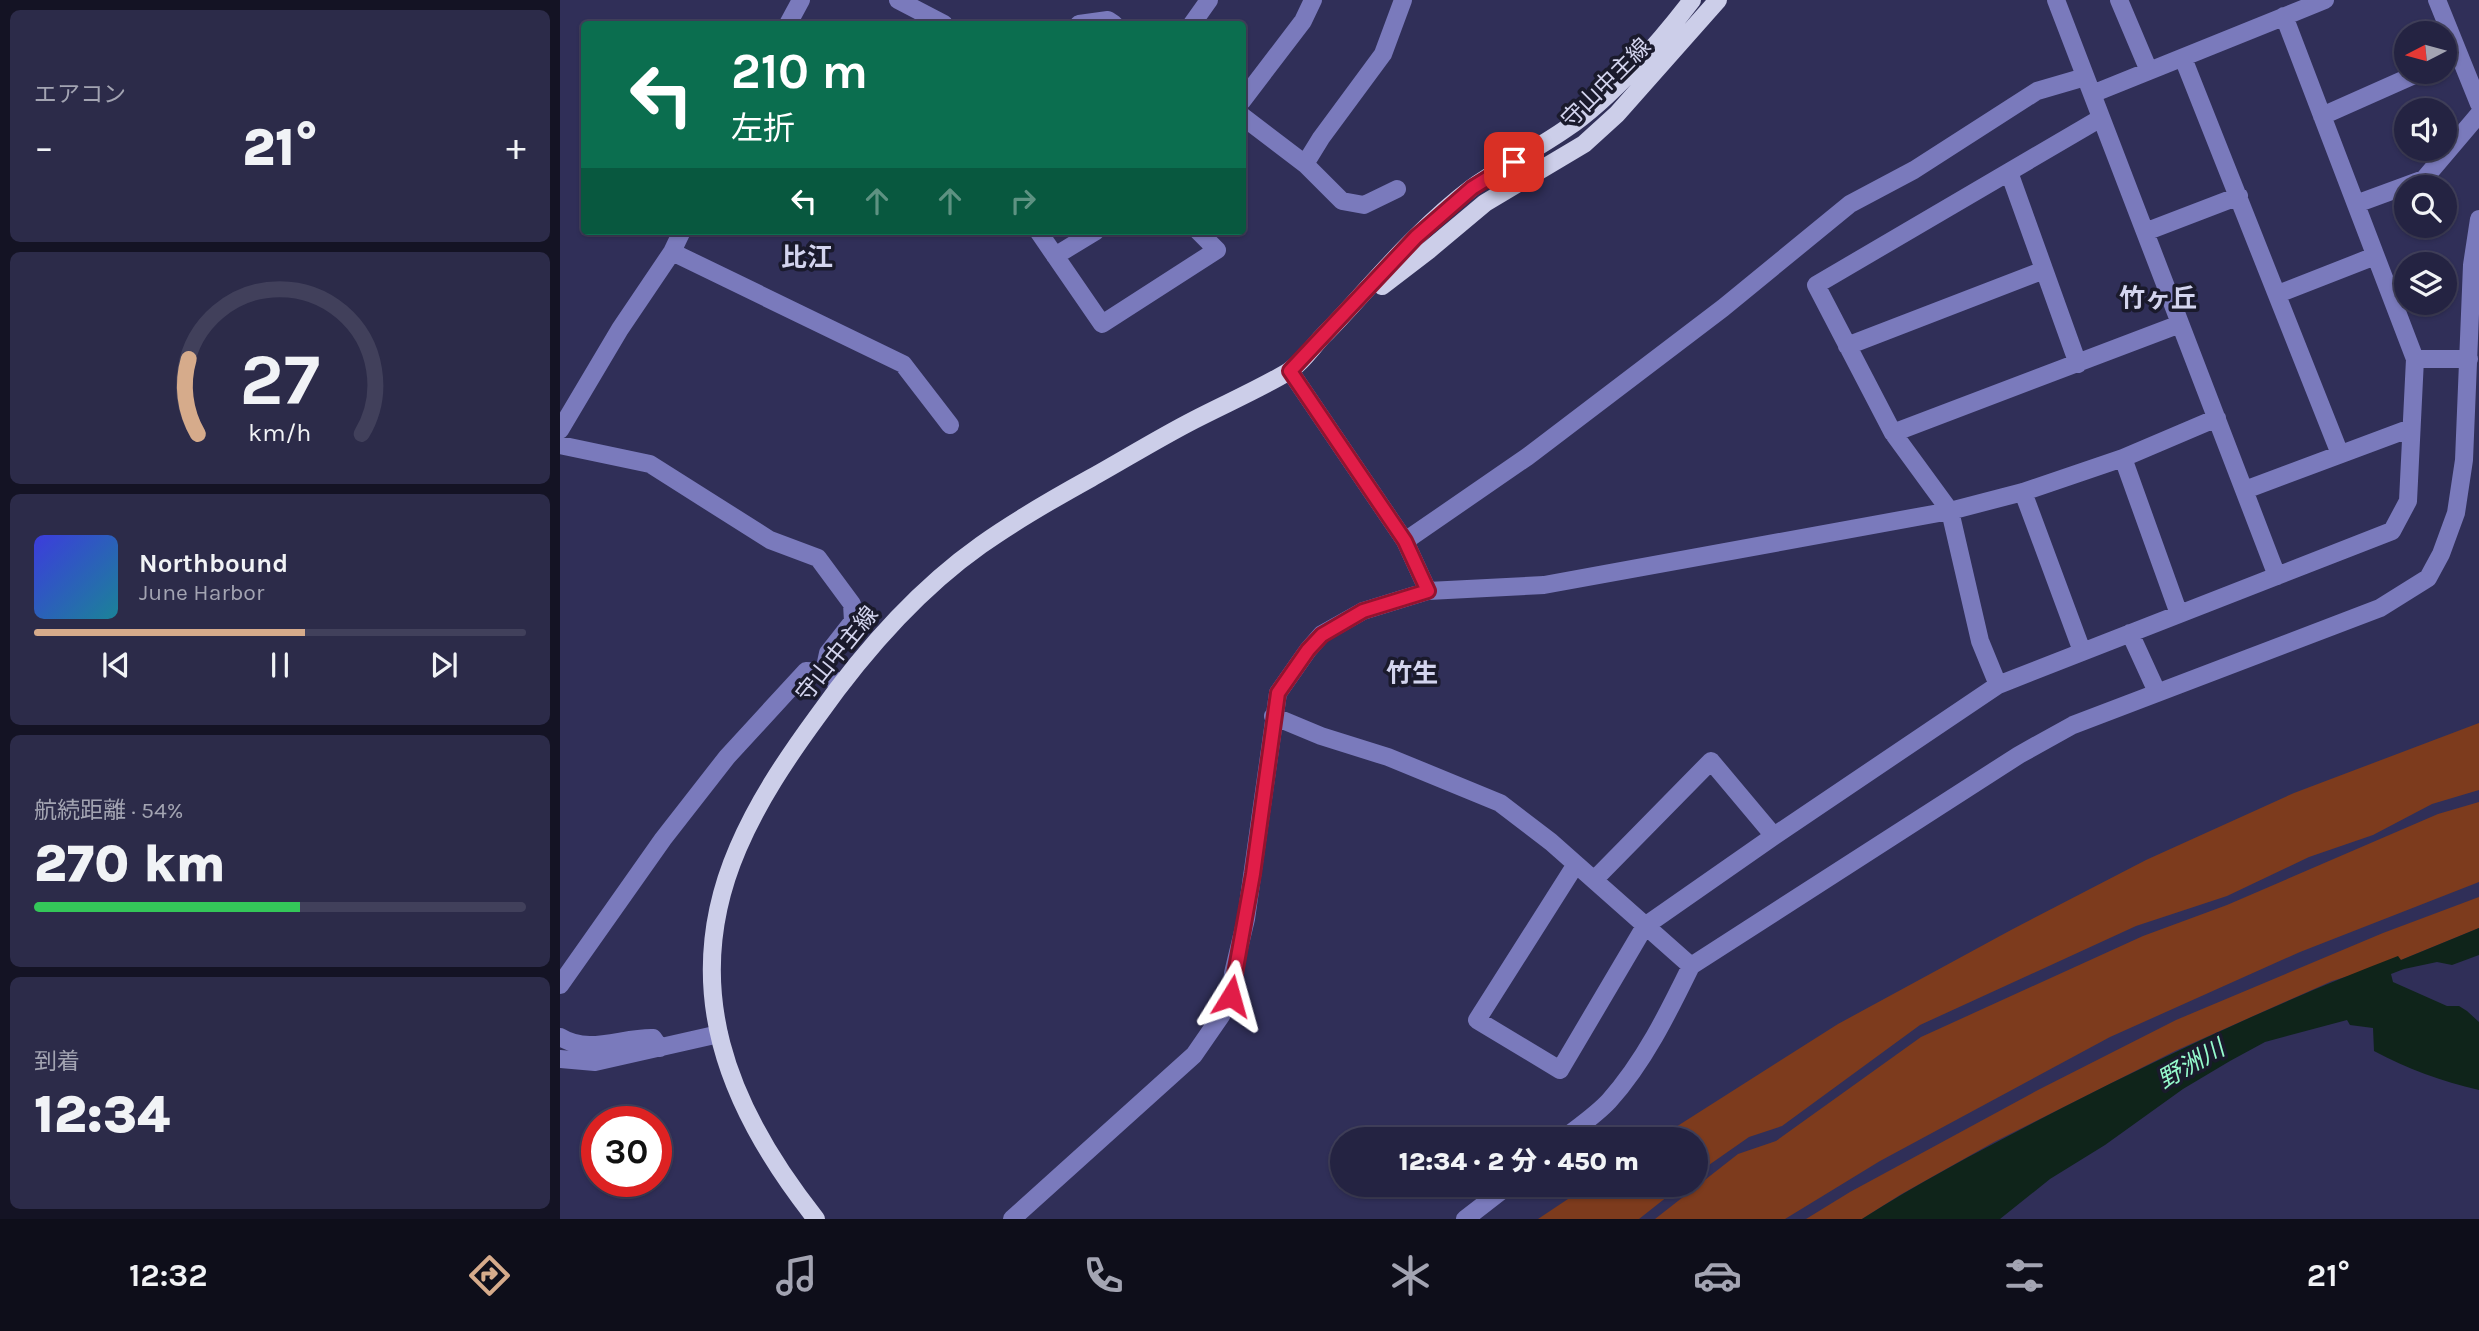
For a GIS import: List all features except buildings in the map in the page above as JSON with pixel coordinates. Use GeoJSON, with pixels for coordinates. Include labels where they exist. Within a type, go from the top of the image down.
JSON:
{"type":"FeatureCollection","features":[{"type":"Feature","properties":{"kind":"main road","name":"守山中主線"},"geometry":{"type":"LineString","coordinates":[[816,1219],[773,1162],[754,1129],[726,1065],[712,993],[713,953],[723,894],[736,852],[750,820],[774,779],[840,685],[873,644],[909,606],[943,573],[984,543],[1024,516],[1192,421],[1290,371],[1416,237],[1472,188],[1571,126],[1602,99],[1666,34],[1692,0]]}},
{"type":"Feature","properties":{"kind":"main road","name":"守山中主線"},"geometry":{"type":"LineString","coordinates":[[1348,311],[1429,250],[1485,203],[1584,144],[1616,114],[1718,0]]}},
{"type":"Feature","properties":{"kind":"street"},"geometry":{"type":"LineString","coordinates":[[790,21],[801,0]]}},
{"type":"Feature","properties":{"kind":"street"},"geometry":{"type":"LineString","coordinates":[[898,0],[938,21]]}},
{"type":"Feature","properties":{"kind":"street"},"geometry":{"type":"LineString","coordinates":[[1194,21],[1209,0]]}},
{"type":"Feature","properties":{"kind":"street"},"geometry":{"type":"LineString","coordinates":[[1246,96],[1303,21],[1312,0]]}},
{"type":"Feature","properties":{"kind":"street"},"geometry":{"type":"LineString","coordinates":[[1305,164],[1383,54],[1403,0]]}},
{"type":"Feature","properties":{"kind":"street"},"geometry":{"type":"LineString","coordinates":[[2056,0],[2277,576]]}},
{"type":"Feature","properties":{"kind":"street"},"geometry":{"type":"LineString","coordinates":[[2119,0],[2149,71]]}},
{"type":"Feature","properties":{"kind":"street"},"geometry":{"type":"LineString","coordinates":[[2092,94],[2325,0]]}},
{"type":"Feature","properties":{"kind":"street"},"geometry":{"type":"LineString","coordinates":[[2437,0],[2442,21]]}},
{"type":"Feature","properties":{"kind":"street"},"geometry":{"type":"LineString","coordinates":[[1576,864],[1476,1020],[1560,1070],[1645,926],[1998,685],[2392,531],[2408,501],[2414,359],[2284,16]]}},
{"type":"Feature","properties":{"kind":"street"},"geometry":{"type":"LineString","coordinates":[[2183,58],[2340,454]]}},
{"type":"Feature","properties":{"kind":"street"},"geometry":{"type":"LineString","coordinates":[[2457,67],[2479,104]]}},
{"type":"Feature","properties":{"kind":"street"},"geometry":{"type":"LineString","coordinates":[[1405,541],[1527,457],[1723,308],[1850,204],[1914,170],[2037,91],[2085,77]]}},
{"type":"Feature","properties":{"kind":"street"},"geometry":{"type":"LineString","coordinates":[[2322,116],[2394,84]]}},
{"type":"Feature","properties":{"kind":"street"},"geometry":{"type":"LineString","coordinates":[[2356,204],[2424,179],[2479,114]]}},
{"type":"Feature","properties":{"kind":"street"},"geometry":{"type":"LineString","coordinates":[[1998,685],[1980,641],[1950,511],[1893,433],[1816,285],[2101,118]]}},
{"type":"Feature","properties":{"kind":"street"},"geometry":{"type":"LineString","coordinates":[[1246,119],[1305,164],[1342,201],[1364,205],[1397,189]]}},
{"type":"Feature","properties":{"kind":"street"},"geometry":{"type":"LineString","coordinates":[[2009,172],[2078,364]]}},
{"type":"Feature","properties":{"kind":"street"},"geometry":{"type":"LineString","coordinates":[[2145,232],[2239,196]]}},
{"type":"Feature","properties":{"kind":"street"},"geometry":{"type":"LineString","coordinates":[[1578,1127],[1608,1102],[1627,1079],[1669,1011],[1691,967],[2019,755],[2073,724],[2380,608],[2428,578],[2441,554],[2456,513],[2464,460],[2472,265],[2479,219]]}},
{"type":"Feature","properties":{"kind":"street"},"geometry":{"type":"LineString","coordinates":[[560,430],[567,400],[620,329],[672,252],[680,235]]}},
{"type":"Feature","properties":{"kind":"street"},"geometry":{"type":"LineString","coordinates":[[1041,235],[1102,324],[1217,250],[1202,235]]}},
{"type":"Feature","properties":{"kind":"street"},"geometry":{"type":"LineString","coordinates":[[1055,256],[1089,235]]}},
{"type":"Feature","properties":{"kind":"street"},"geometry":{"type":"LineString","coordinates":[[672,252],[903,364],[950,425]]}},
{"type":"Feature","properties":{"kind":"street"},"geometry":{"type":"LineString","coordinates":[[2278,294],[2375,256]]}},
{"type":"Feature","properties":{"kind":"street"},"geometry":{"type":"LineString","coordinates":[[1847,346],[2044,270]]}},
{"type":"Feature","properties":{"kind":"street"},"geometry":{"type":"LineString","coordinates":[[1893,433],[2180,324]]}},
{"type":"Feature","properties":{"kind":"street"},"geometry":{"type":"LineString","coordinates":[[2414,359],[2469,359]]}},
{"type":"Feature","properties":{"kind":"street"},"geometry":{"type":"LineString","coordinates":[[1290,371],[1405,541],[1428,591]]}},
{"type":"Feature","properties":{"kind":"street"},"geometry":{"type":"LineString","coordinates":[[1012,1219],[1194,1055],[1221,1016],[1231,996],[1233,973],[1245,919],[1278,693],[1322,635],[1363,611],[1428,591],[1544,585],[1950,511],[2023,492],[2123,458],[2217,418]]}},
{"type":"Feature","properties":{"kind":"street"},"geometry":{"type":"LineString","coordinates":[[2245,490],[2411,428]]}},
{"type":"Feature","properties":{"kind":"street"},"geometry":{"type":"LineString","coordinates":[[560,445],[650,464],[770,540],[818,558],[852,604],[853,621],[828,653],[824,672]]}},
{"type":"Feature","properties":{"kind":"street"},"geometry":{"type":"LineString","coordinates":[[2123,458],[2179,614]]}},
{"type":"Feature","properties":{"kind":"street"},"geometry":{"type":"LineString","coordinates":[[2023,492],[2082,651]]}},
{"type":"Feature","properties":{"kind":"street"},"geometry":{"type":"LineString","coordinates":[[2130,633],[2157,692]]}},
{"type":"Feature","properties":{"kind":"street"},"geometry":{"type":"LineString","coordinates":[[560,985],[663,839],[727,757],[806,671],[824,672],[840,685]]}},
{"type":"Feature","properties":{"kind":"street"},"geometry":{"type":"LineString","coordinates":[[1273,716],[1321,736],[1388,757],[1500,803],[1552,842],[1691,967]]}},
{"type":"Feature","properties":{"kind":"street"},"geometry":{"type":"LineString","coordinates":[[1594,880],[1711,761],[1774,836]]}},
{"type":"Feature","properties":{"kind":"street"},"geometry":{"type":"LineString","coordinates":[[560,1059],[595,1062],[719,1034]]}},
{"type":"Feature","properties":{"kind":"street"},"geometry":{"type":"LineString","coordinates":[[560,1037],[578,1044],[595,1046],[634,1037],[653,1038],[660,1048]]}},
{"type":"Feature","properties":{"kind":"street"},"geometry":{"type":"LineString","coordinates":[[1465,1219],[1493,1197]]}},
{"type":"Feature","properties":{"kind":"shaded area"},"geometry":{"type":"Polygon","coordinates":[[[2479,723],[2479,790],[2432,804],[2373,835],[2309,857],[2227,896],[2136,926],[1920,1025],[1782,1126],[1749,1137],[1708,1166],[1708,1127],[1676,1127],[1838,1024],[2011,930],[2146,860],[2294,793],[2479,723]]]}},
{"type":"Feature","properties":{"kind":"shaded area"},"geometry":{"type":"Polygon","coordinates":[[[2479,802],[2479,882],[2300,952],[2110,1037],[1880,1161],[1785,1219],[1655,1219],[1683,1197],[1708,1197],[1708,1177],[1738,1154],[1776,1141],[1921,1037],[2143,936],[2227,905],[2438,814],[2479,802]]]}},
{"type":"Feature","properties":{"kind":"shaded area"},"geometry":{"type":"Polygon","coordinates":[[[2479,897],[2479,928],[2401,960],[2332,981],[2175,1051],[1994,1142],[1862,1219],[1806,1219],[1850,1192],[2038,1090],[2176,1020],[2383,933],[2479,897]]]}},
{"type":"Feature","properties":{"kind":"shaded area"},"geometry":{"type":"Polygon","coordinates":[[[1571,1197],[1667,1197],[1639,1219],[1538,1219],[1571,1197]]]}},
{"type":"Feature","properties":{"kind":"water","name":"野洲川"},"geometry":{"type":"Polygon","coordinates":[[[2479,928],[2479,955],[2452,965],[2437,962],[2391,974],[2393,982],[2447,1006],[2459,1006],[2479,1022],[2479,1090],[2425,1074],[2374,1051],[2373,1028],[2350,1025],[2347,1020],[2265,1042],[2230,1061],[2183,1089],[2105,1145],[2050,1179],[2000,1219],[1862,1219],[1986,1148],[2186,1047],[2355,973],[2398,956],[2401,960],[2479,928]]]}},
{"type":"Feature","properties":{"kind":"district","name":"比江"},"geometry":{"type":"Point","coordinates":[807,257]}},
{"type":"Feature","properties":{"kind":"district","name":"竹ヶ丘"},"geometry":{"type":"Point","coordinates":[2158,298]}},
{"type":"Feature","properties":{"kind":"district","name":"竹生"},"geometry":{"type":"Point","coordinates":[1412,673]}},
{"type":"Feature","properties":{"kind":"route"},"geometry":{"type":"LineString","coordinates":[[1231,996],[1233,973],[1253,874],[1278,693],[1322,635],[1363,611],[1428,591],[1405,541],[1290,371],[1416,237],[1472,188],[1514,162]]}}]}
